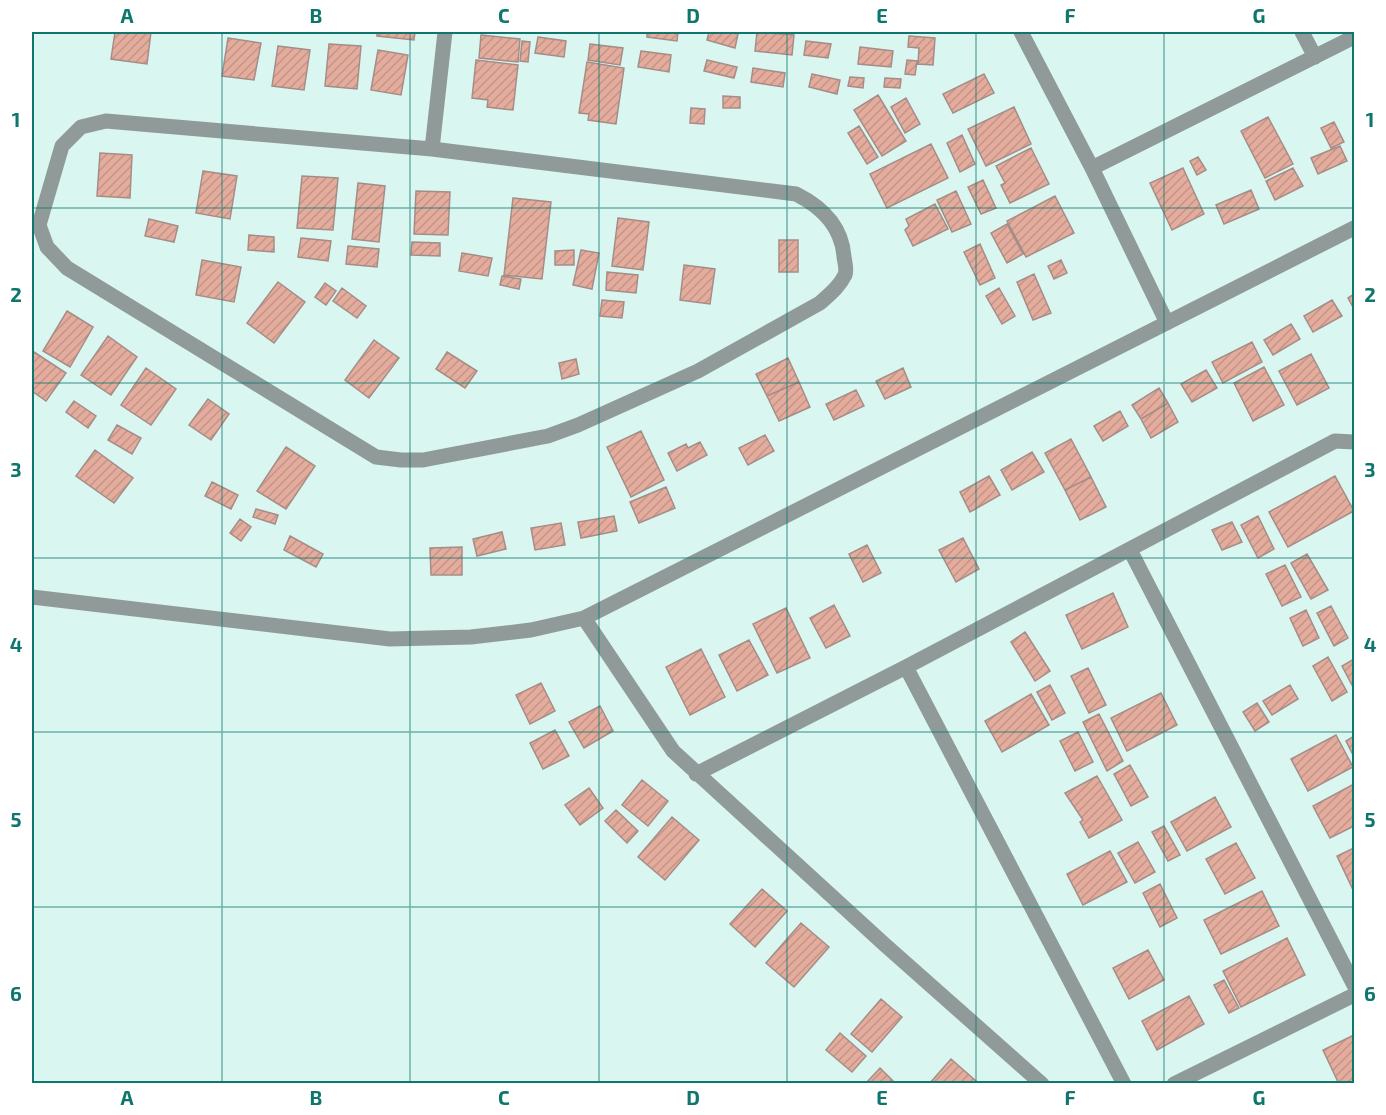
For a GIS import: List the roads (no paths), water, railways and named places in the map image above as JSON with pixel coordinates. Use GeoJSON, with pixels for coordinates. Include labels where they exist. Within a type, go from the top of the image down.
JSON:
{"type":"FeatureCollection","features":[{"type":"Feature","properties":{"kind":"street"},"geometry":{"type":"LineString","coordinates":[[432,149],[445,32]]}},
{"type":"Feature","properties":{"kind":"street"},"geometry":{"type":"LineString","coordinates":[[1020,32],[1092,168],[1167,323]]}},
{"type":"Feature","properties":{"kind":"street"},"geometry":{"type":"LineString","coordinates":[[1302,32],[1315,57]]}},
{"type":"Feature","properties":{"kind":"street"},"geometry":{"type":"LineString","coordinates":[[1092,168],[1354,37]]}},
{"type":"Feature","properties":{"kind":"street"},"geometry":{"type":"LineString","coordinates":[[106,121],[432,149],[796,194],[813,202],[832,223],[843,244],[846,273],[837,288],[820,303],[698,371],[578,425],[548,436],[423,460],[401,460],[376,457],[67,268],[47,247],[39,225],[62,146],[81,127],[106,121]]}},
{"type":"Feature","properties":{"kind":"street"},"geometry":{"type":"LineString","coordinates":[[32,597],[390,639],[471,637],[531,630],[584,618],[1354,228]]}},
{"type":"Feature","properties":{"kind":"street"},"geometry":{"type":"LineString","coordinates":[[696,774],[906,668],[1335,441],[1354,442]]}},
{"type":"Feature","properties":{"kind":"street"},"geometry":{"type":"LineString","coordinates":[[1130,550],[1354,985]]}},
{"type":"Feature","properties":{"kind":"street"},"geometry":{"type":"LineString","coordinates":[[584,618],[673,751],[884,944],[1042,1083]]}},
{"type":"Feature","properties":{"kind":"street"},"geometry":{"type":"LineString","coordinates":[[906,668],[1124,1083]]}},
{"type":"Feature","properties":{"kind":"street"},"geometry":{"type":"LineString","coordinates":[[1174,1083],[1354,995]]}}]}
